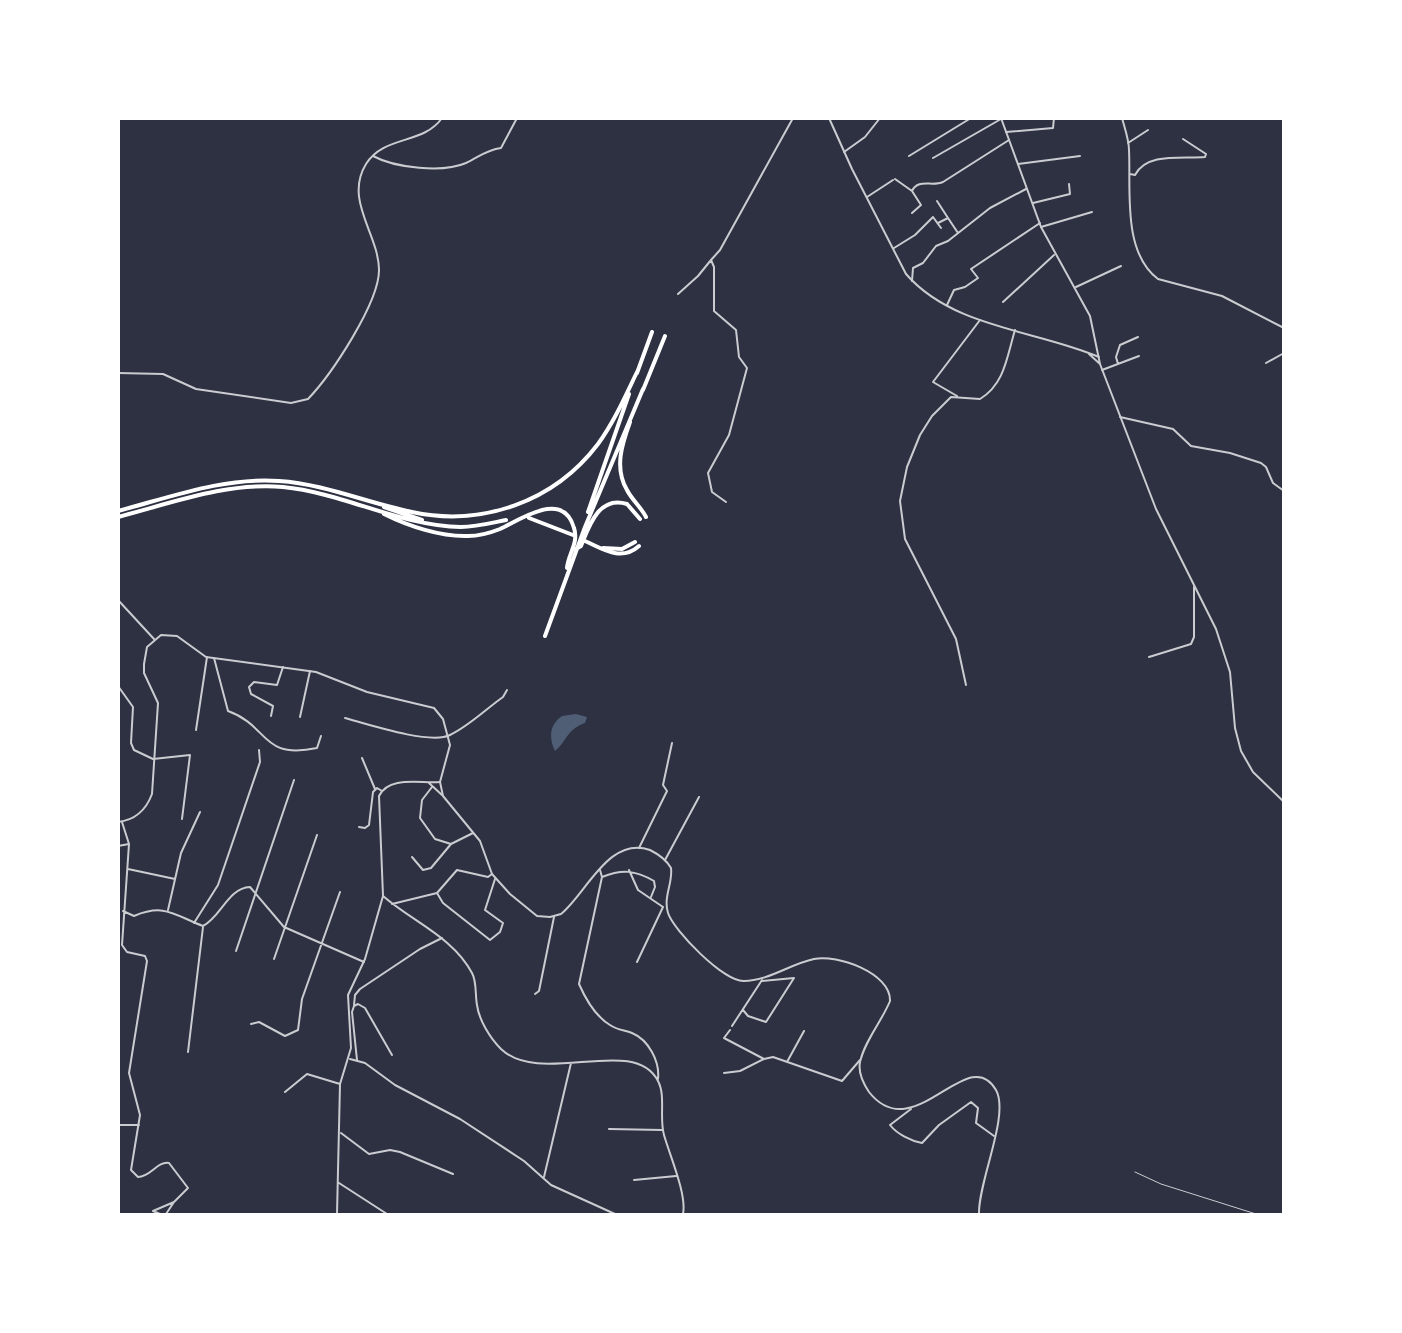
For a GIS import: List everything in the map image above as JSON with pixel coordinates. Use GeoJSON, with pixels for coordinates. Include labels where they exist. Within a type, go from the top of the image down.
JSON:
{"type":"FeatureCollection","features":[{"type":"Feature","properties":{"kind":"highway"},"geometry":{"type":"LineString","coordinates":[[585,526],[652,332]]}},
{"type":"Feature","properties":{"kind":"highway"},"geometry":{"type":"LineString","coordinates":[[567,571],[665,336]]}},
{"type":"Feature","properties":{"kind":"highway"},"geometry":{"type":"LineString","coordinates":[[358,498],[415,513],[449,517],[488,513],[528,500],[559,482],[589,455],[614,419],[637,372]]}},
{"type":"Feature","properties":{"kind":"highway"},"geometry":{"type":"LineString","coordinates":[[643,389],[625,439],[620,466],[625,488],[646,517]]}},
{"type":"Feature","properties":{"kind":"highway"},"geometry":{"type":"LineString","coordinates":[[118,511],[217,485],[253,480],[283,481],[321,487],[447,526]]}},
{"type":"Feature","properties":{"kind":"highway"},"geometry":{"type":"LineString","coordinates":[[118,517],[218,491],[250,487],[285,487],[321,494],[425,529],[456,536],[488,533],[542,509],[556,510],[567,516],[574,527],[575,543],[545,636]]}},
{"type":"Feature","properties":{"kind":"highway"},"geometry":{"type":"LineString","coordinates":[[576,549],[581,546],[596,514],[608,504],[627,504],[640,519]]}},
{"type":"Feature","properties":{"kind":"highway"},"geometry":{"type":"LineString","coordinates":[[380,512],[447,526],[473,526],[506,520]]}},
{"type":"Feature","properties":{"kind":"highway"},"geometry":{"type":"LineString","coordinates":[[528,516],[573,536]]}},
{"type":"Feature","properties":{"kind":"highway"},"geometry":{"type":"LineString","coordinates":[[585,541],[608,552],[621,554],[639,546]]}},
{"type":"Feature","properties":{"kind":"highway"},"geometry":{"type":"LineString","coordinates":[[597,546],[618,550],[635,542]]}},
{"type":"Feature","properties":{"kind":"street"},"geometry":{"type":"LineString","coordinates":[[118,373],[163,374],[196,389],[291,404],[308,399],[354,335],[378,286],[379,261],[362,217],[359,192],[365,166],[373,156],[391,144],[431,131],[442,118]]}},
{"type":"Feature","properties":{"kind":"street"},"geometry":{"type":"LineString","coordinates":[[373,156],[430,169],[448,168],[466,163],[484,152],[501,148],[517,118]]}},
{"type":"Feature","properties":{"kind":"street"},"geometry":{"type":"LineString","coordinates":[[678,294],[699,276],[725,242],[793,118]]}},
{"type":"Feature","properties":{"kind":"street"},"geometry":{"type":"LineString","coordinates":[[829,118],[844,152],[912,281],[925,293],[980,320],[1099,357]]}},
{"type":"Feature","properties":{"kind":"street"},"geometry":{"type":"LineString","coordinates":[[844,152],[865,137],[880,118]]}},
{"type":"Feature","properties":{"kind":"street"},"geometry":{"type":"LineString","coordinates":[[909,156],[970,118]]}},
{"type":"Feature","properties":{"kind":"street"},"geometry":{"type":"LineString","coordinates":[[933,158],[1001,118],[1054,255],[1076,287],[1090,316],[1102,370],[1156,509],[1216,629],[1230,672],[1235,728],[1241,752],[1253,772],[1284,802]]}},
{"type":"Feature","properties":{"kind":"street"},"geometry":{"type":"LineString","coordinates":[[1006,132],[1053,128],[1054,118]]}},
{"type":"Feature","properties":{"kind":"street"},"geometry":{"type":"LineString","coordinates":[[1122,118],[1128,143],[1135,237],[1141,258],[1150,273],[1158,279],[1222,296],[1284,328]]}},
{"type":"Feature","properties":{"kind":"street"},"geometry":{"type":"LineString","coordinates":[[1128,143],[1148,130]]}},
{"type":"Feature","properties":{"kind":"street"},"geometry":{"type":"LineString","coordinates":[[1130,174],[1135,175],[1140,166],[1156,159],[1204,158],[1206,154],[1183,139]]}},
{"type":"Feature","properties":{"kind":"street"},"geometry":{"type":"LineString","coordinates":[[912,191],[921,182],[935,185],[943,182],[1009,140]]}},
{"type":"Feature","properties":{"kind":"street"},"geometry":{"type":"LineString","coordinates":[[1018,164],[1080,156]]}},
{"type":"Feature","properties":{"kind":"street"},"geometry":{"type":"LineString","coordinates":[[867,197],[894,179],[912,191],[921,205],[912,213]]}},
{"type":"Feature","properties":{"kind":"street"},"geometry":{"type":"LineString","coordinates":[[1033,203],[1070,194],[1070,184]]}},
{"type":"Feature","properties":{"kind":"street"},"geometry":{"type":"LineString","coordinates":[[912,281],[913,268],[923,263],[936,246],[958,233],[990,208],[1027,188]]}},
{"type":"Feature","properties":{"kind":"street"},"geometry":{"type":"LineString","coordinates":[[937,201],[958,233]]}},
{"type":"Feature","properties":{"kind":"street"},"geometry":{"type":"LineString","coordinates":[[947,305],[952,294],[978,278],[971,269],[1041,225],[1092,212]]}},
{"type":"Feature","properties":{"kind":"street"},"geometry":{"type":"LineString","coordinates":[[894,248],[915,235],[933,217],[941,228]]}},
{"type":"Feature","properties":{"kind":"street"},"geometry":{"type":"LineString","coordinates":[[938,224],[948,218]]}},
{"type":"Feature","properties":{"kind":"street"},"geometry":{"type":"LineString","coordinates":[[1003,302],[1054,255]]}},
{"type":"Feature","properties":{"kind":"street"},"geometry":{"type":"LineString","coordinates":[[711,260],[714,267],[714,311],[736,330],[739,357],[747,368],[727,438],[708,473],[712,492],[726,502]]}},
{"type":"Feature","properties":{"kind":"street"},"geometry":{"type":"LineString","coordinates":[[1076,287],[1121,266]]}},
{"type":"Feature","properties":{"kind":"street"},"geometry":{"type":"LineString","coordinates":[[980,320],[933,382],[957,396],[980,399],[997,383],[1003,375],[1015,330]]}},
{"type":"Feature","properties":{"kind":"street"},"geometry":{"type":"LineString","coordinates":[[1118,364],[1116,357],[1120,345],[1138,337]]}},
{"type":"Feature","properties":{"kind":"street"},"geometry":{"type":"LineString","coordinates":[[1087,352],[1100,364]]}},
{"type":"Feature","properties":{"kind":"street"},"geometry":{"type":"LineString","coordinates":[[1266,363],[1284,353]]}},
{"type":"Feature","properties":{"kind":"street"},"geometry":{"type":"LineString","coordinates":[[1102,370],[1139,356]]}},
{"type":"Feature","properties":{"kind":"street"},"geometry":{"type":"LineString","coordinates":[[957,396],[946,401],[923,428],[902,487],[900,501],[905,539],[956,639],[966,685]]}},
{"type":"Feature","properties":{"kind":"street"},"geometry":{"type":"LineString","coordinates":[[1120,417],[1173,429],[1191,446],[1261,463],[1273,483],[1284,491]]}},
{"type":"Feature","properties":{"kind":"street"},"geometry":{"type":"LineString","coordinates":[[1149,657],[1191,644],[1194,637],[1194,587]]}},
{"type":"Feature","properties":{"kind":"street"},"geometry":{"type":"LineString","coordinates":[[118,600],[154,639]]}},
{"type":"Feature","properties":{"kind":"street"},"geometry":{"type":"LineString","coordinates":[[166,1215],[174,1202],[188,1188],[169,1163],[162,1163],[143,1177],[138,1177],[131,1170],[139,1125],[139,1107],[130,1084],[129,1073],[147,961],[141,954],[123,950],[123,911],[129,844],[120,822],[137,816],[149,802],[153,787],[158,700],[144,673],[146,649],[154,639],[164,634],[175,635],[207,657],[310,671],[373,694],[430,705],[442,716],[448,736],[450,752],[440,782],[442,795]]}},
{"type":"Feature","properties":{"kind":"street"},"geometry":{"type":"LineString","coordinates":[[196,730],[207,657]]}},
{"type":"Feature","properties":{"kind":"street"},"geometry":{"type":"LineString","coordinates":[[214,658],[228,711],[246,719],[270,744],[297,752],[317,748],[321,736]]}},
{"type":"Feature","properties":{"kind":"street"},"geometry":{"type":"LineString","coordinates":[[271,716],[273,706],[251,694],[249,687],[254,682],[277,685],[283,667]]}},
{"type":"Feature","properties":{"kind":"street"},"geometry":{"type":"LineString","coordinates":[[300,717],[310,671]]}},
{"type":"Feature","properties":{"kind":"street"},"geometry":{"type":"LineString","coordinates":[[118,686],[133,707],[132,748],[139,754],[153,759],[190,755],[182,819]]}},
{"type":"Feature","properties":{"kind":"street"},"geometry":{"type":"LineString","coordinates":[[345,718],[404,734],[448,736],[503,697],[507,690]]}},
{"type":"Feature","properties":{"kind":"street"},"geometry":{"type":"LineString","coordinates":[[639,848],[667,791],[663,785],[672,743]]}},
{"type":"Feature","properties":{"kind":"street"},"geometry":{"type":"LineString","coordinates":[[194,923],[218,885],[260,762],[259,750]]}},
{"type":"Feature","properties":{"kind":"street"},"geometry":{"type":"LineString","coordinates":[[359,827],[365,828],[370,824],[375,789],[363,758]]}},
{"type":"Feature","properties":{"kind":"street"},"geometry":{"type":"LineString","coordinates":[[236,951],[294,780]]}},
{"type":"Feature","properties":{"kind":"street"},"geometry":{"type":"LineString","coordinates":[[375,789],[381,791],[407,782],[440,782]]}},
{"type":"Feature","properties":{"kind":"street"},"geometry":{"type":"LineString","coordinates":[[429,783],[442,795],[480,841],[495,879],[534,915],[554,917],[566,910],[600,870],[618,853],[639,848],[653,852],[665,860],[672,873],[664,907],[637,962]]}},
{"type":"Feature","properties":{"kind":"street"},"geometry":{"type":"LineString","coordinates":[[432,788],[422,800],[420,818],[435,839],[451,844]]}},
{"type":"Feature","properties":{"kind":"street"},"geometry":{"type":"LineString","coordinates":[[337,1215],[341,1134],[340,1084],[349,1059],[348,995],[364,962],[383,896],[378,816],[378,797],[381,791]]}},
{"type":"Feature","properties":{"kind":"street"},"geometry":{"type":"LineString","coordinates":[[665,860],[699,797]]}},
{"type":"Feature","properties":{"kind":"street"},"geometry":{"type":"LineString","coordinates":[[168,910],[181,853],[200,812]]}},
{"type":"Feature","properties":{"kind":"street"},"geometry":{"type":"LineString","coordinates":[[412,856],[423,870],[430,868],[451,844],[473,833]]}},
{"type":"Feature","properties":{"kind":"street"},"geometry":{"type":"LineString","coordinates":[[274,959],[317,835]]}},
{"type":"Feature","properties":{"kind":"street"},"geometry":{"type":"LineString","coordinates":[[118,846],[129,844]]}},
{"type":"Feature","properties":{"kind":"street"},"geometry":{"type":"LineString","coordinates":[[127,869],[175,879]]}},
{"type":"Feature","properties":{"kind":"street"},"geometry":{"type":"LineString","coordinates":[[393,904],[436,893],[457,870],[488,877],[492,874]]}},
{"type":"Feature","properties":{"kind":"street"},"geometry":{"type":"LineString","coordinates":[[600,870],[602,877],[579,984],[591,1007],[609,1024],[638,1036],[647,1043],[653,1053],[661,1088],[662,1130],[683,1199],[683,1215]]}},
{"type":"Feature","properties":{"kind":"street"},"geometry":{"type":"LineString","coordinates":[[602,877],[629,870],[654,881],[651,897]]}},
{"type":"Feature","properties":{"kind":"street"},"geometry":{"type":"LineString","coordinates":[[629,870],[638,890],[664,907],[671,920],[722,974],[744,981],[793,977],[795,981],[766,1022],[750,1017],[743,1010]]}},
{"type":"Feature","properties":{"kind":"street"},"geometry":{"type":"LineString","coordinates":[[436,893],[443,903],[490,940],[500,932],[503,923],[485,910],[495,879]]}},
{"type":"Feature","properties":{"kind":"street"},"geometry":{"type":"LineString","coordinates":[[203,926],[216,918],[231,897],[244,887],[250,887],[275,920],[285,927],[321,945],[364,962]]}},
{"type":"Feature","properties":{"kind":"street"},"geometry":{"type":"LineString","coordinates":[[251,1024],[259,1022],[285,1036],[298,1030],[302,999],[340,892]]}},
{"type":"Feature","properties":{"kind":"street"},"geometry":{"type":"LineString","coordinates":[[383,896],[442,938],[473,974],[479,1014],[501,1048],[524,1062],[548,1065],[625,1061],[640,1064],[658,1080]]}},
{"type":"Feature","properties":{"kind":"street"},"geometry":{"type":"LineString","coordinates":[[123,911],[134,916],[150,909],[168,910],[203,926]]}},
{"type":"Feature","properties":{"kind":"street"},"geometry":{"type":"LineString","coordinates":[[536,994],[539,992],[554,917]]}},
{"type":"Feature","properties":{"kind":"street"},"geometry":{"type":"LineString","coordinates":[[188,1052],[203,926]]}},
{"type":"Feature","properties":{"kind":"street"},"geometry":{"type":"LineString","coordinates":[[357,1060],[352,1013],[355,995],[360,989],[420,949],[442,938]]}},
{"type":"Feature","properties":{"kind":"street"},"geometry":{"type":"LineString","coordinates":[[724,1073],[740,1071],[773,1057],[842,1081],[861,1057],[890,1001],[891,994],[879,977],[866,970],[822,958],[762,979],[732,1026]]}},
{"type":"Feature","properties":{"kind":"street"},"geometry":{"type":"LineString","coordinates":[[354,1006],[360,1004],[365,1008],[392,1055]]}},
{"type":"Feature","properties":{"kind":"street"},"geometry":{"type":"LineString","coordinates":[[730,1030],[724,1038],[764,1059]]}},
{"type":"Feature","properties":{"kind":"street"},"geometry":{"type":"LineString","coordinates":[[787,1062],[804,1031]]}},
{"type":"Feature","properties":{"kind":"street"},"geometry":{"type":"LineString","coordinates":[[861,1057],[861,1074],[874,1096],[889,1107],[911,1109]]}},
{"type":"Feature","properties":{"kind":"street"},"geometry":{"type":"LineString","coordinates":[[349,1059],[357,1060],[415,1096],[460,1119],[544,1177],[551,1185],[615,1215]]}},
{"type":"Feature","properties":{"kind":"street"},"geometry":{"type":"LineString","coordinates":[[544,1177],[572,1063]]}},
{"type":"Feature","properties":{"kind":"street"},"geometry":{"type":"LineString","coordinates":[[285,1092],[307,1074],[340,1084]]}},
{"type":"Feature","properties":{"kind":"street"},"geometry":{"type":"LineString","coordinates":[[979,1215],[994,1136],[1000,1101],[993,1086],[982,1077],[965,1078],[911,1109],[890,1125],[922,1143],[939,1125],[971,1102],[978,1108],[976,1123],[994,1136]]}},
{"type":"Feature","properties":{"kind":"street"},"geometry":{"type":"LineString","coordinates":[[118,1125],[139,1125]]}},
{"type":"Feature","properties":{"kind":"street"},"geometry":{"type":"LineString","coordinates":[[609,1129],[662,1130]]}},
{"type":"Feature","properties":{"kind":"street"},"geometry":{"type":"LineString","coordinates":[[341,1134],[369,1155],[390,1150],[400,1152],[453,1174]]}},
{"type":"Feature","properties":{"kind":"street"},"geometry":{"type":"LineString","coordinates":[[634,1180],[676,1176]]}},
{"type":"Feature","properties":{"kind":"street"},"geometry":{"type":"LineString","coordinates":[[339,1183],[387,1215]]}},
{"type":"Feature","properties":{"kind":"street"},"geometry":{"type":"LineString","coordinates":[[160,1215],[153,1211],[174,1202]]}},
{"type":"Feature","properties":{"kind":"lane"},"geometry":{"type":"LineString","coordinates":[[1135,1172],[1161,1184],[1256,1215]]}},
{"type":"Feature","properties":{"kind":"water"},"geometry":{"type":"Polygon","coordinates":[[[576,714],[587,717],[585,723],[571,732],[555,751],[551,737],[552,728],[562,716],[576,714]]]}}]}
